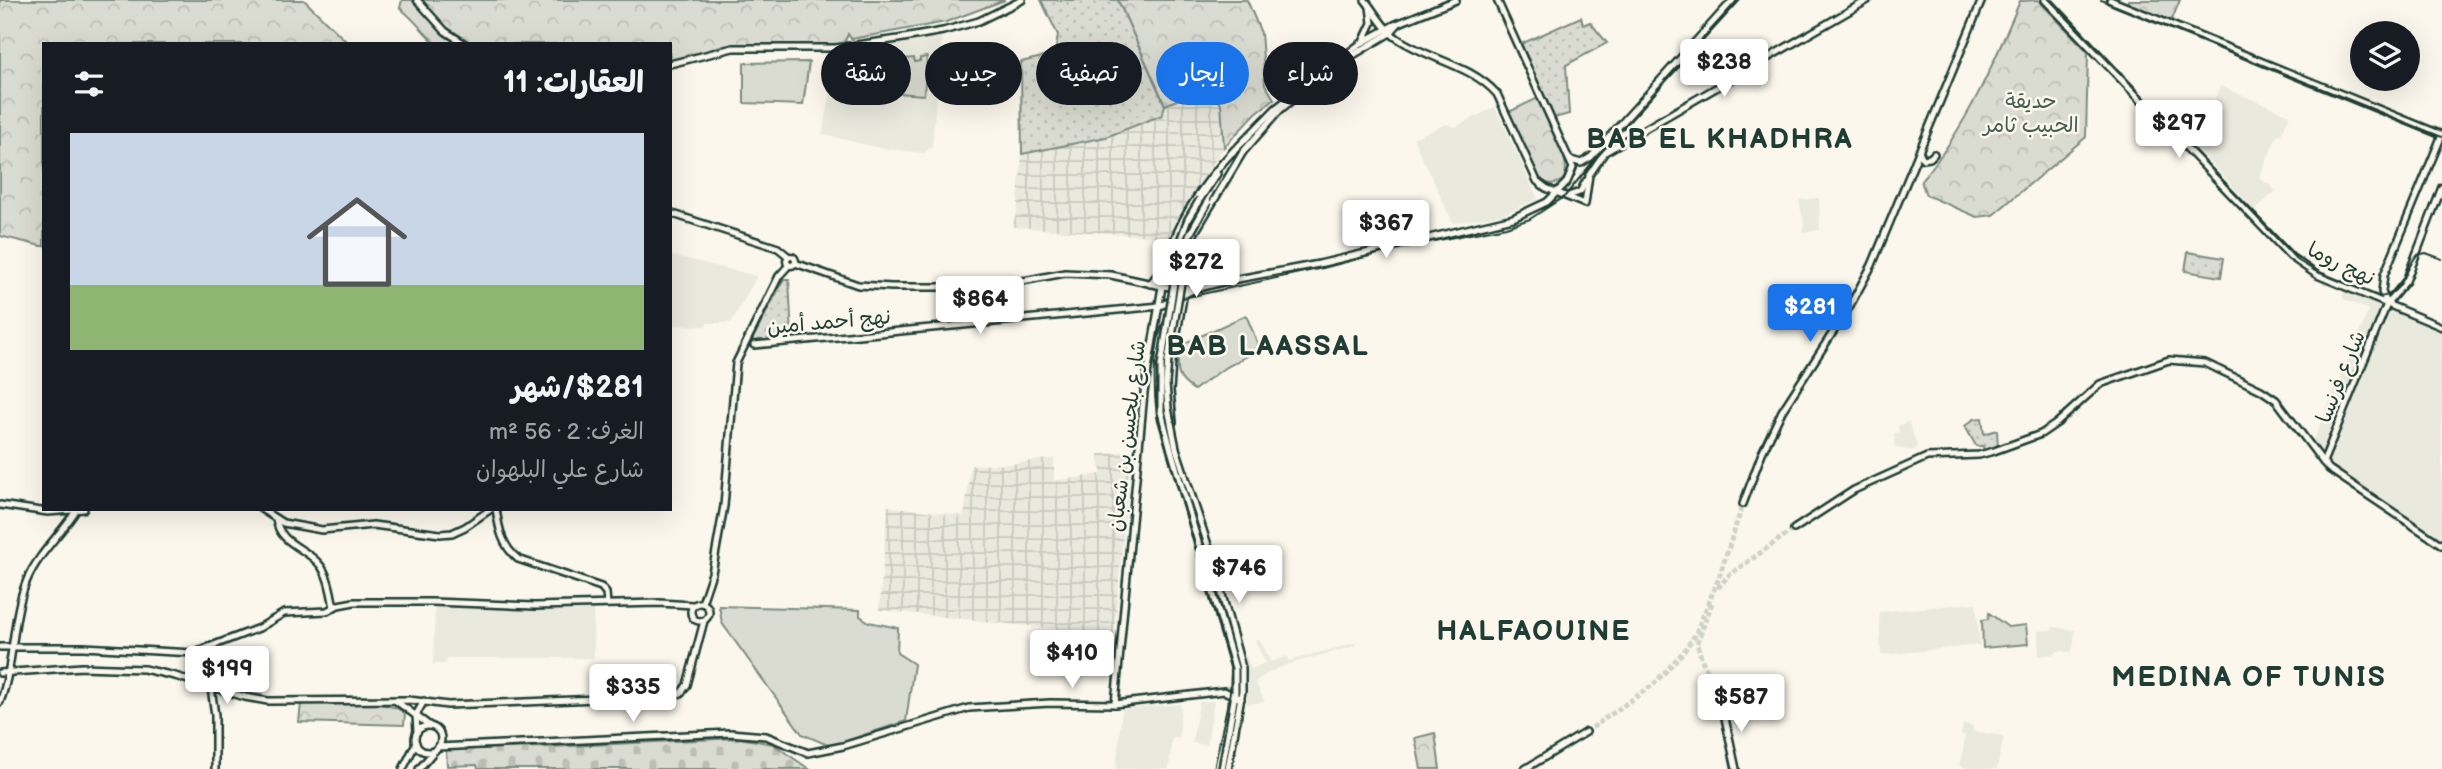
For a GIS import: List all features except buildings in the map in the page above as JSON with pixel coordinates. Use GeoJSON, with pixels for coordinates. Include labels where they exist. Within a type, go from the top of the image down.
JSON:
{"type":"FeatureCollection","features":[{"type":"Feature","properties":{"kind":"street"},"geometry":{"type":"LineString","coordinates":[[417,0],[439,26],[462,42]]}},
{"type":"Feature","properties":{"kind":"street"},"geometry":{"type":"LineString","coordinates":[[672,63],[710,52],[745,47],[836,48],[943,31],[979,21],[1022,0]]}},
{"type":"Feature","properties":{"kind":"street"},"geometry":{"type":"LineString","coordinates":[[1179,456],[1174,449],[1168,408],[1168,360],[1189,236],[1208,202],[1264,127],[1306,88],[1398,24],[1456,0]]}},
{"type":"Feature","properties":{"kind":"street"},"geometry":{"type":"LineString","coordinates":[[1497,0],[1570,159],[1572,172],[1558,192]]}},
{"type":"Feature","properties":{"kind":"street"},"geometry":{"type":"LineString","coordinates":[[1570,159],[1581,163],[1591,157],[1733,0]]}},
{"type":"Feature","properties":{"kind":"street"},"geometry":{"type":"LineString","coordinates":[[1565,195],[1573,196],[1580,192],[1598,159],[1615,146],[1868,0]]}},
{"type":"Feature","properties":{"kind":"street"},"geometry":{"type":"LineString","coordinates":[[1743,504],[1782,411],[1837,327],[1872,265],[1982,0]]}},
{"type":"Feature","properties":{"kind":"street","name":"نهج روما"},"geometry":{"type":"LineString","coordinates":[[2045,0],[2300,264],[2315,274],[2442,327]]}},
{"type":"Feature","properties":{"kind":"street"},"geometry":{"type":"LineString","coordinates":[[2110,0],[2442,135],[2384,275],[2382,292],[2387,304],[2406,281],[2442,187]]}},
{"type":"Feature","properties":{"kind":"street"},"geometry":{"type":"LineString","coordinates":[[1367,2],[1388,31],[1403,42],[1475,74],[1489,85],[1497,94],[1536,180],[1542,186],[1585,204],[1589,176]]}},
{"type":"Feature","properties":{"kind":"street"},"geometry":{"type":"LineString","coordinates":[[1360,44],[1370,31],[1372,23],[1373,16],[1367,2]]}},
{"type":"Feature","properties":{"kind":"street"},"geometry":{"type":"LineString","coordinates":[[1228,769],[1238,696],[1234,662],[1160,402],[1161,366],[1181,238],[1200,199],[1235,149],[1259,124],[1297,90],[1360,44],[1388,31]]}},
{"type":"Feature","properties":{"kind":"street","name":"شارع بلحسن بن شعبان"},"geometry":{"type":"LineString","coordinates":[[1115,704],[1144,393],[1166,263],[1195,198],[1214,171],[1235,149]]}},
{"type":"Feature","properties":{"kind":"street"},"geometry":{"type":"LineString","coordinates":[[1919,151],[1923,159],[1934,155]]}},
{"type":"Feature","properties":{"kind":"street"},"geometry":{"type":"LineString","coordinates":[[1222,769],[1243,675],[1211,554],[1179,456],[1170,380],[1196,230],[1243,152]]}},
{"type":"Feature","properties":{"kind":"street","name":"نهج أحمد أمين"},"geometry":{"type":"LineString","coordinates":[[754,345],[1160,306],[1184,291],[1319,264],[1513,218],[1534,209],[1558,192]]}},
{"type":"Feature","properties":{"kind":"street"},"geometry":{"type":"LineString","coordinates":[[672,215],[778,248],[789,257],[795,258],[779,276],[736,363],[724,506],[712,573],[702,603]]}},
{"type":"Feature","properties":{"kind":"street"},"geometry":{"type":"LineString","coordinates":[[1150,284],[1166,263]]}},
{"type":"Feature","properties":{"kind":"street"},"geometry":{"type":"LineString","coordinates":[[792,264],[859,285],[991,287],[1065,273],[1111,275],[1184,291]]}},
{"type":"Feature","properties":{"kind":"street","name":"شارع فرنسا"},"geometry":{"type":"LineString","coordinates":[[2323,462],[2387,304]]}},
{"type":"Feature","properties":{"kind":"street"},"geometry":{"type":"LineString","coordinates":[[1830,337],[1822,326],[1837,327]]}},
{"type":"Feature","properties":{"kind":"street"},"geometry":{"type":"LineString","coordinates":[[1794,529],[1847,493],[1927,457],[1979,454],[2006,449],[2041,434],[2100,384],[2169,360],[2205,363],[2276,400],[2329,469],[2442,545]]}},
{"type":"Feature","properties":{"kind":"street"},"geometry":{"type":"LineString","coordinates":[[0,505],[48,512],[62,511]]}},
{"type":"Feature","properties":{"kind":"street"},"geometry":{"type":"LineString","coordinates":[[0,702],[10,674],[26,582],[76,511]]}},
{"type":"Feature","properties":{"kind":"street"},"geometry":{"type":"LineString","coordinates":[[264,511],[292,525],[322,530],[373,525],[440,534],[460,529],[491,511]]}},
{"type":"Feature","properties":{"kind":"street"},"geometry":{"type":"LineString","coordinates":[[495,511],[503,540],[512,555],[601,587],[606,593],[607,604]]}},
{"type":"Feature","properties":{"kind":"street"},"geometry":{"type":"LineString","coordinates":[[276,519],[282,537],[321,566],[334,607]]}},
{"type":"Feature","properties":{"kind":"street"},"geometry":{"type":"LineString","coordinates":[[0,647],[83,647],[186,653],[259,628],[284,613],[327,611],[354,602],[535,606],[659,603],[693,606],[702,603]]}},
{"type":"Feature","properties":{"kind":"street"},"geometry":{"type":"LineString","coordinates":[[0,673],[82,667],[144,669],[268,701],[395,700],[447,705],[670,696],[681,693],[687,685],[704,621],[708,617],[709,610],[702,603]]}},
{"type":"Feature","properties":{"kind":"street"},"geometry":{"type":"LineString","coordinates":[[693,606],[691,616],[696,621],[704,621]]}},
{"type":"Feature","properties":{"kind":"street"},"geometry":{"type":"LineString","coordinates":[[198,651],[211,688],[215,715],[215,769]]}},
{"type":"Feature","properties":{"kind":"street"},"geometry":{"type":"LineString","coordinates":[[416,743],[425,751],[450,745],[730,733],[766,736],[808,753],[843,746],[969,708],[1050,703],[1115,704],[1224,691],[1238,696]]}},
{"type":"Feature","properties":{"kind":"street"},"geometry":{"type":"LineString","coordinates":[[395,700],[438,731],[441,740],[450,745]]}},
{"type":"Feature","properties":{"kind":"street"},"geometry":{"type":"LineString","coordinates":[[404,769],[416,743],[416,715],[424,701]]}},
{"type":"Feature","properties":{"kind":"street"},"geometry":{"type":"LineString","coordinates":[[1722,704],[1736,769]]}},
{"type":"Feature","properties":{"kind":"street"},"geometry":{"type":"LineString","coordinates":[[417,732],[430,726]]}},
{"type":"Feature","properties":{"kind":"street"},"geometry":{"type":"LineString","coordinates":[[1525,769],[1584,733]]}},
{"type":"Feature","properties":{"kind":"street"},"geometry":{"type":"LineString","coordinates":[[419,769],[441,740]]}},
{"type":"Feature","properties":{"kind":"shaded area"},"geometry":{"type":"Polygon","coordinates":[[[942,34],[941,42],[925,42],[925,105],[936,105],[932,146],[924,153],[879,148],[822,134],[828,105],[911,105],[911,42],[903,42],[942,34]]]}},
{"type":"Feature","properties":{"kind":"shaded area"},"geometry":{"type":"Polygon","coordinates":[[[2220,86],[2290,115],[2281,135],[2278,134],[2259,178],[2276,191],[2255,210],[2189,140],[2191,132],[2195,133],[2197,128],[2198,117],[2208,118],[2220,86]]]}},
{"type":"Feature","properties":{"kind":"shaded area"},"geometry":{"type":"Polygon","coordinates":[[[1165,105],[1221,105],[1224,147],[1182,211],[1169,241],[1152,236],[1012,227],[1017,211],[1022,154],[1106,137],[1162,115],[1165,105]]]}},
{"type":"Feature","properties":{"kind":"shaded area"},"geometry":{"type":"Polygon","coordinates":[[[1495,107],[1538,199],[1504,214],[1453,223],[1413,138],[1447,124],[1455,127],[1495,107]]]}},
{"type":"Feature","properties":{"kind":"shaded area"},"geometry":{"type":"Polygon","coordinates":[[[1819,198],[1820,230],[1802,232],[1804,225],[1799,200],[1819,198]]]}},
{"type":"Feature","properties":{"kind":"shaded area"},"geometry":{"type":"Polygon","coordinates":[[[672,255],[757,276],[731,323],[707,323],[706,326],[672,325],[672,255]]]}},
{"type":"Feature","properties":{"kind":"shaded area"},"geometry":{"type":"Polygon","coordinates":[[[2344,284],[2442,324],[2442,550],[2326,470],[2310,448],[2369,310],[2343,299],[2344,284]]]}},
{"type":"Feature","properties":{"kind":"shaded area"},"geometry":{"type":"Polygon","coordinates":[[[1908,421],[1917,445],[1914,451],[1895,448],[1894,434],[1899,432],[1898,426],[1908,421]]]}},
{"type":"Feature","properties":{"kind":"shaded area"},"geometry":{"type":"Polygon","coordinates":[[[1131,451],[1114,635],[879,610],[888,506],[964,516],[971,465],[1011,464],[1054,458],[1054,481],[1101,474],[1099,454],[1131,451]]]}},
{"type":"Feature","properties":{"kind":"shaded area"},"geometry":{"type":"Polygon","coordinates":[[[1976,603],[1980,645],[1881,655],[1879,612],[1976,603]]]}},
{"type":"Feature","properties":{"kind":"shaded area"},"geometry":{"type":"Polygon","coordinates":[[[593,605],[594,658],[448,658],[445,664],[433,664],[435,606],[541,609],[593,605]]]}},
{"type":"Feature","properties":{"kind":"shaded area"},"geometry":{"type":"Polygon","coordinates":[[[2053,627],[2075,630],[2073,648],[2071,652],[2057,651],[2055,654],[2039,656],[2038,631],[2051,630],[2053,627]]]}},
{"type":"Feature","properties":{"kind":"shaded area"},"geometry":{"type":"Polygon","coordinates":[[[1259,638],[1271,662],[1287,656],[1288,661],[1355,643],[1355,646],[1271,671],[1255,682],[1265,702],[1247,704],[1248,679],[1244,656],[1246,655],[1251,669],[1265,663],[1255,640],[1259,638]]]}},
{"type":"Feature","properties":{"kind":"shaded area"},"geometry":{"type":"Polygon","coordinates":[[[1214,701],[1207,745],[1192,743],[1199,702],[1214,701]]]}},
{"type":"Feature","properties":{"kind":"shaded area"},"geometry":{"type":"Polygon","coordinates":[[[1181,704],[1179,738],[1172,738],[1169,769],[1116,769],[1122,709],[1181,704]]]}},
{"type":"Feature","properties":{"kind":"shaded area"},"geometry":{"type":"Polygon","coordinates":[[[1963,724],[1973,726],[1973,731],[2004,736],[1997,769],[1972,769],[1958,765],[1965,735],[1961,734],[1963,724]]]}},
{"type":"Feature","properties":{"kind":"green space"},"geometry":{"type":"Polygon","coordinates":[[[0,0],[304,0],[347,42],[42,42],[42,246],[0,236],[0,0]]]}},
{"type":"Feature","properties":{"kind":"green space"},"geometry":{"type":"Polygon","coordinates":[[[402,0],[1005,0],[946,22],[851,39],[848,34],[845,42],[723,47],[672,60],[672,42],[434,42],[400,8],[402,0]]]}},
{"type":"Feature","properties":{"kind":"green space"},"geometry":{"type":"Polygon","coordinates":[[[1041,0],[1118,0],[1137,42],[1057,42],[1058,35],[1041,0]]]}},
{"type":"Feature","properties":{"kind":"green space"},"geometry":{"type":"Polygon","coordinates":[[[1118,0],[1247,0],[1261,33],[1263,105],[1266,105],[1224,147],[1221,105],[1249,105],[1249,42],[1156,42],[1156,85],[1142,54],[1142,42],[1137,42],[1118,0]]]}},
{"type":"Feature","properties":{"kind":"green space","name":"حديقة الحبيب ثامر"},"geometry":{"type":"Polygon","coordinates":[[[2038,0],[2088,52],[2086,137],[1993,215],[1977,217],[1926,195],[1921,181],[1965,118],[1989,72],[2020,1],[2038,0]]]}},
{"type":"Feature","properties":{"kind":"green space"},"geometry":{"type":"Polygon","coordinates":[[[2128,0],[2180,0],[2171,22],[2127,4],[2128,0]]]}},
{"type":"Feature","properties":{"kind":"green space"},"geometry":{"type":"Polygon","coordinates":[[[1581,17],[1583,25],[1590,22],[1607,43],[1566,65],[1569,114],[1554,118],[1521,44],[1581,17]]]}},
{"type":"Feature","properties":{"kind":"green space"},"geometry":{"type":"Polygon","coordinates":[[[1142,54],[1156,85],[1156,105],[1165,105],[1162,115],[1106,137],[1022,154],[1022,62],[1036,58],[1036,105],[1142,105],[1142,54]]]}},
{"type":"Feature","properties":{"kind":"green space"},"geometry":{"type":"Polygon","coordinates":[[[925,57],[924,95],[911,94],[911,58],[914,58],[915,62],[920,61],[920,58],[925,57]]]}},
{"type":"Feature","properties":{"kind":"green space"},"geometry":{"type":"Polygon","coordinates":[[[809,62],[803,105],[744,103],[744,63],[809,62]]]}},
{"type":"Feature","properties":{"kind":"green space"},"geometry":{"type":"Polygon","coordinates":[[[1538,98],[1558,141],[1566,166],[1565,175],[1561,181],[1555,183],[1539,180],[1509,112],[1538,98]]]}},
{"type":"Feature","properties":{"kind":"green space"},"geometry":{"type":"Polygon","coordinates":[[[2188,252],[2224,258],[2221,277],[2185,271],[2188,252]]]}},
{"type":"Feature","properties":{"kind":"green space"},"geometry":{"type":"Polygon","coordinates":[[[784,279],[789,279],[792,338],[751,342],[784,279]]]}},
{"type":"Feature","properties":{"kind":"green space"},"geometry":{"type":"Polygon","coordinates":[[[1246,315],[1260,349],[1223,369],[1194,390],[1187,385],[1178,372],[1179,346],[1246,315]]]}},
{"type":"Feature","properties":{"kind":"green space"},"geometry":{"type":"Polygon","coordinates":[[[1982,418],[1984,434],[1997,430],[1998,450],[1984,452],[1983,446],[1976,446],[1965,426],[1974,419],[1982,418]]]}},
{"type":"Feature","properties":{"kind":"green space"},"geometry":{"type":"Polygon","coordinates":[[[719,606],[860,610],[860,616],[869,622],[898,628],[897,653],[914,664],[906,721],[830,746],[802,734],[722,623],[719,606]]]}},
{"type":"Feature","properties":{"kind":"green space"},"geometry":{"type":"Polygon","coordinates":[[[1989,613],[2008,627],[2026,625],[2028,644],[1983,648],[1982,620],[1988,619],[1989,613]]]}},
{"type":"Feature","properties":{"kind":"green space"},"geometry":{"type":"Polygon","coordinates":[[[355,702],[384,705],[405,713],[404,725],[299,722],[301,704],[355,702]]]}},
{"type":"Feature","properties":{"kind":"green space"},"geometry":{"type":"Polygon","coordinates":[[[1435,733],[1440,769],[1421,769],[1415,738],[1435,733]]]}},
{"type":"Feature","properties":{"kind":"green space"},"geometry":{"type":"Polygon","coordinates":[[[739,738],[773,744],[809,769],[478,769],[477,765],[447,766],[446,749],[739,738]]]}},
{"type":"Feature","properties":{"kind":"tunnel"},"geometry":{"type":"LineString","coordinates":[[1586,732],[1654,684],[1684,651],[1695,635],[1718,580],[1743,504]]}},
{"type":"Feature","properties":{"kind":"tunnel"},"geometry":{"type":"LineString","coordinates":[[1718,588],[1729,575],[1794,529]]}},
{"type":"Feature","properties":{"kind":"tunnel"},"geometry":{"type":"LineString","coordinates":[[1712,603],[1697,643],[1722,704]]}},
{"type":"Feature","properties":{"kind":"tram line"},"geometry":{"type":"LineString","coordinates":[[1214,769],[1230,692],[1231,671],[1157,417],[1156,352],[1164,320],[1172,307],[1183,298],[1323,268],[1403,247],[1506,227],[1530,219],[1565,196],[1596,158],[1740,0]]}},
{"type":"Feature","properties":{"kind":"tram line"},"geometry":{"type":"LineString","coordinates":[[2053,0],[2297,260],[2315,271],[2380,297],[2388,295],[2399,286],[2417,255],[2426,253],[2442,259]]}},
{"type":"Feature","properties":{"kind":"tram line"},"geometry":{"type":"LineString","coordinates":[[2101,0],[2442,137]]}},
{"type":"Feature","properties":{"kind":"district","name":"BAB EL KHADHRA"},"geometry":{"type":"Point","coordinates":[1720,139]}},
{"type":"Feature","properties":{"kind":"district","name":"BAB LAASSAL"},"geometry":{"type":"Point","coordinates":[1268,346]}},
{"type":"Feature","properties":{"kind":"district","name":"HALFAOUINE"},"geometry":{"type":"Point","coordinates":[1534,631]}},
{"type":"Feature","properties":{"kind":"district","name":"MEDINA OF TUNIS"},"geometry":{"type":"Point","coordinates":[2249,677]}}]}
